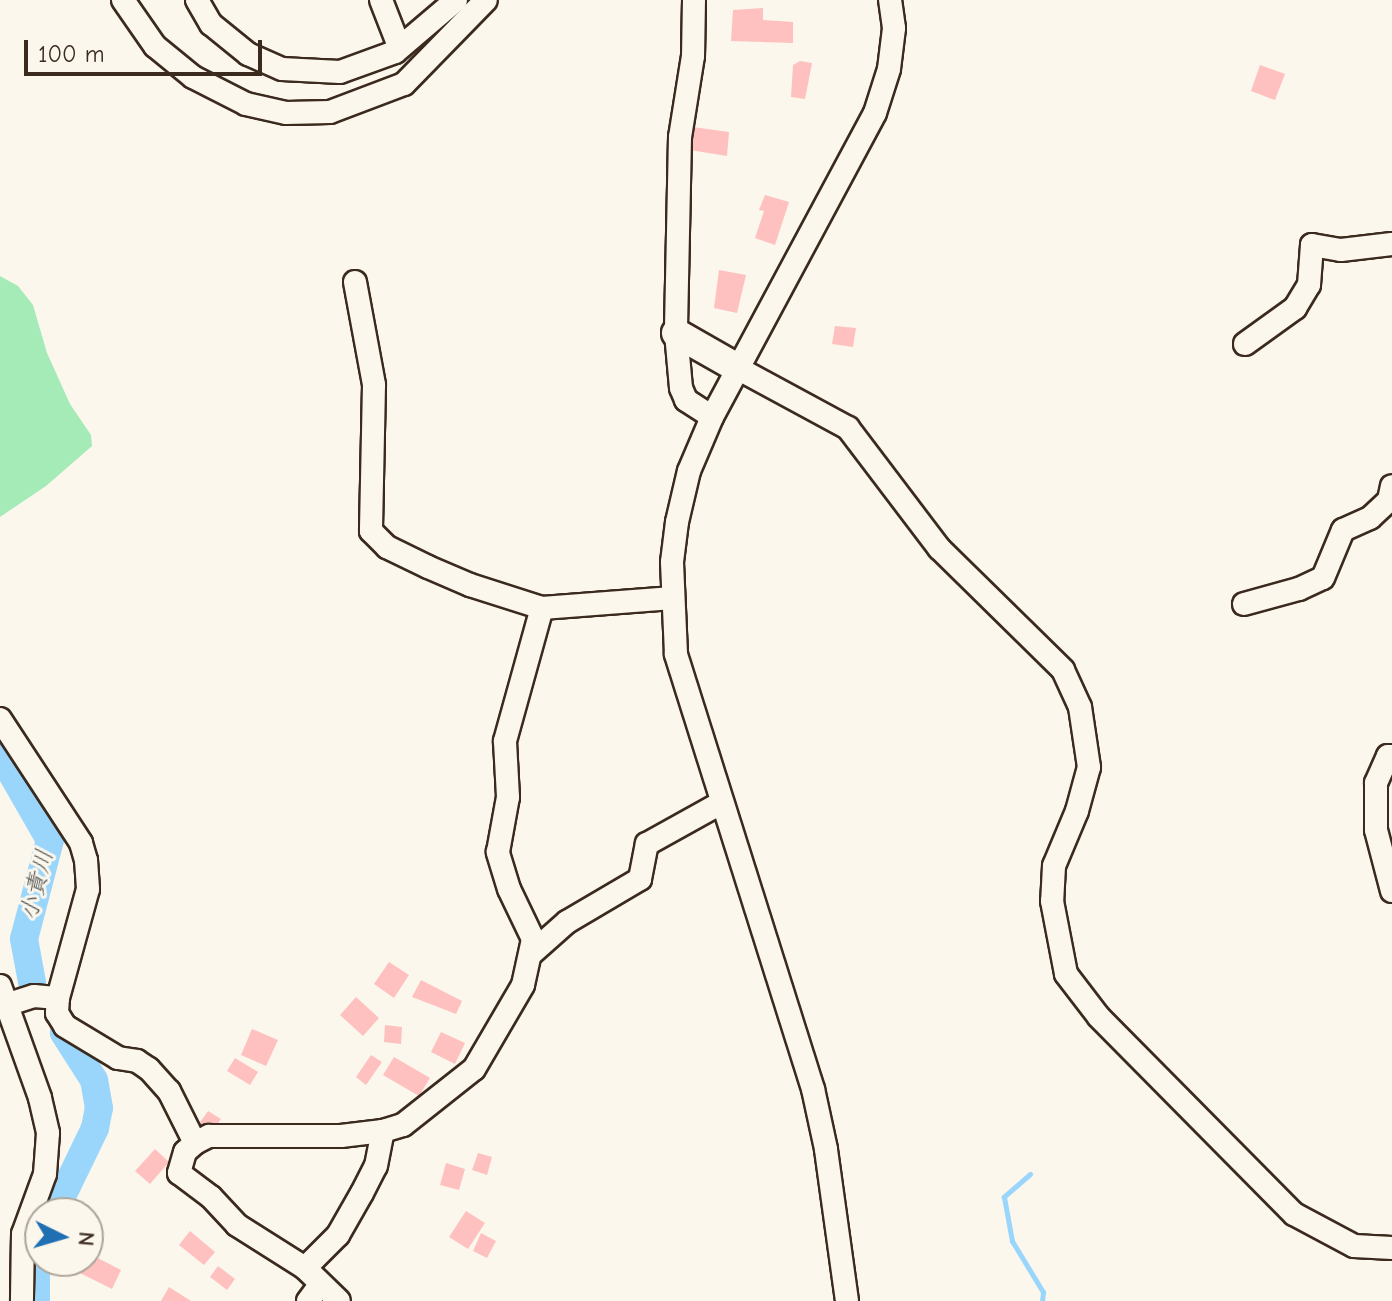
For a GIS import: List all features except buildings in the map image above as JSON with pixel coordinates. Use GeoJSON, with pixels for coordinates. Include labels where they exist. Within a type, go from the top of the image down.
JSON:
{"type":"FeatureCollection","features":[{"type":"Feature","properties":{"kind":"main road"},"geometry":{"type":"LineString","coordinates":[[676,333],[739,369]]}},
{"type":"Feature","properties":{"kind":"street"},"geometry":{"type":"LineString","coordinates":[[123,0],[155,46],[193,77],[246,104],[286,113],[330,112],[404,84],[486,0]]}},
{"type":"Feature","properties":{"kind":"street"},"geometry":{"type":"LineString","coordinates":[[197,0],[211,24],[248,54],[282,69],[340,72],[395,52],[456,0]]}},
{"type":"Feature","properties":{"kind":"street"},"geometry":{"type":"LineString","coordinates":[[381,0],[397,41],[403,45]]}},
{"type":"Feature","properties":{"kind":"street"},"geometry":{"type":"LineString","coordinates":[[694,0],[693,56],[680,137],[676,333],[681,388],[686,400],[712,417]]}},
{"type":"Feature","properties":{"kind":"street"},"geometry":{"type":"LineString","coordinates":[[847,1301],[826,1149],[813,1089],[676,654],[673,598],[677,522],[689,471],[712,417],[875,113],[889,69],[894,28],[890,0]]}},
{"type":"Feature","properties":{"kind":"street"},"geometry":{"type":"LineString","coordinates":[[1245,344],[1295,308],[1309,285],[1312,245],[1341,250],[1392,244]]}},
{"type":"Feature","properties":{"kind":"street"},"geometry":{"type":"LineString","coordinates":[[355,282],[374,385],[371,531],[387,547],[428,567],[542,608],[673,598]]}},
{"type":"Feature","properties":{"kind":"street"},"geometry":{"type":"LineString","coordinates":[[739,369],[848,428],[939,548],[1063,670],[1080,707],[1089,767],[1077,811],[1054,866],[1052,901],[1066,974],[1082,996],[1099,1017],[1294,1214],[1354,1246],[1392,1248]]}},
{"type":"Feature","properties":{"kind":"street"},"geometry":{"type":"LineString","coordinates":[[1244,604],[1299,589],[1323,578],[1343,530],[1370,518],[1389,500],[1392,486]]}},
{"type":"Feature","properties":{"kind":"street"},"geometry":{"type":"LineString","coordinates":[[339,1301],[314,1292],[305,1268],[237,1225],[211,1197],[179,1173],[185,1152],[209,1136],[341,1136],[383,1131],[403,1125],[474,1069],[523,985],[532,953],[533,939],[509,889],[498,852],[508,797],[505,741],[542,608]]}},
{"type":"Feature","properties":{"kind":"street"},"geometry":{"type":"LineString","coordinates":[[0,719],[81,843],[86,860],[88,889],[58,998],[57,1013],[65,1026],[118,1058],[137,1061],[149,1069],[169,1091],[195,1143]]}},
{"type":"Feature","properties":{"kind":"street"},"geometry":{"type":"LineString","coordinates":[[1392,756],[1388,756],[1376,783],[1376,830],[1392,891]]}},
{"type":"Feature","properties":{"kind":"street"},"geometry":{"type":"LineString","coordinates":[[532,953],[567,922],[640,879],[647,844],[721,803]]}},
{"type":"Feature","properties":{"kind":"street"},"geometry":{"type":"LineString","coordinates":[[22,1301],[23,1234],[45,1174],[48,1133],[40,1098],[4,995],[58,998]]}},
{"type":"Feature","properties":{"kind":"street"},"geometry":{"type":"LineString","coordinates":[[305,1268],[338,1235],[362,1193],[376,1166],[383,1131]]}},
{"type":"Feature","properties":{"kind":"green space"},"geometry":{"type":"Polygon","coordinates":[[[0,276],[18,286],[33,305],[47,353],[70,404],[91,435],[92,446],[46,486],[0,517],[0,276]]]}},
{"type":"Feature","properties":{"kind":"waterway","name":"小責川"},"geometry":{"type":"LineString","coordinates":[[0,753],[50,840],[24,939],[32,982]]}},
{"type":"Feature","properties":{"kind":"waterway","name":"小責川"},"geometry":{"type":"LineString","coordinates":[[62,1197],[95,1128],[99,1108],[94,1080],[64,1033]]}},
{"type":"Feature","properties":{"kind":"waterway"},"geometry":{"type":"LineString","coordinates":[[1030,1174],[1004,1197],[1012,1241],[1043,1292],[1042,1301]]}},
{"type":"Feature","properties":{"kind":"waterway","name":"小責川"},"geometry":{"type":"LineString","coordinates":[[36,1277],[36,1301]]}}]}
